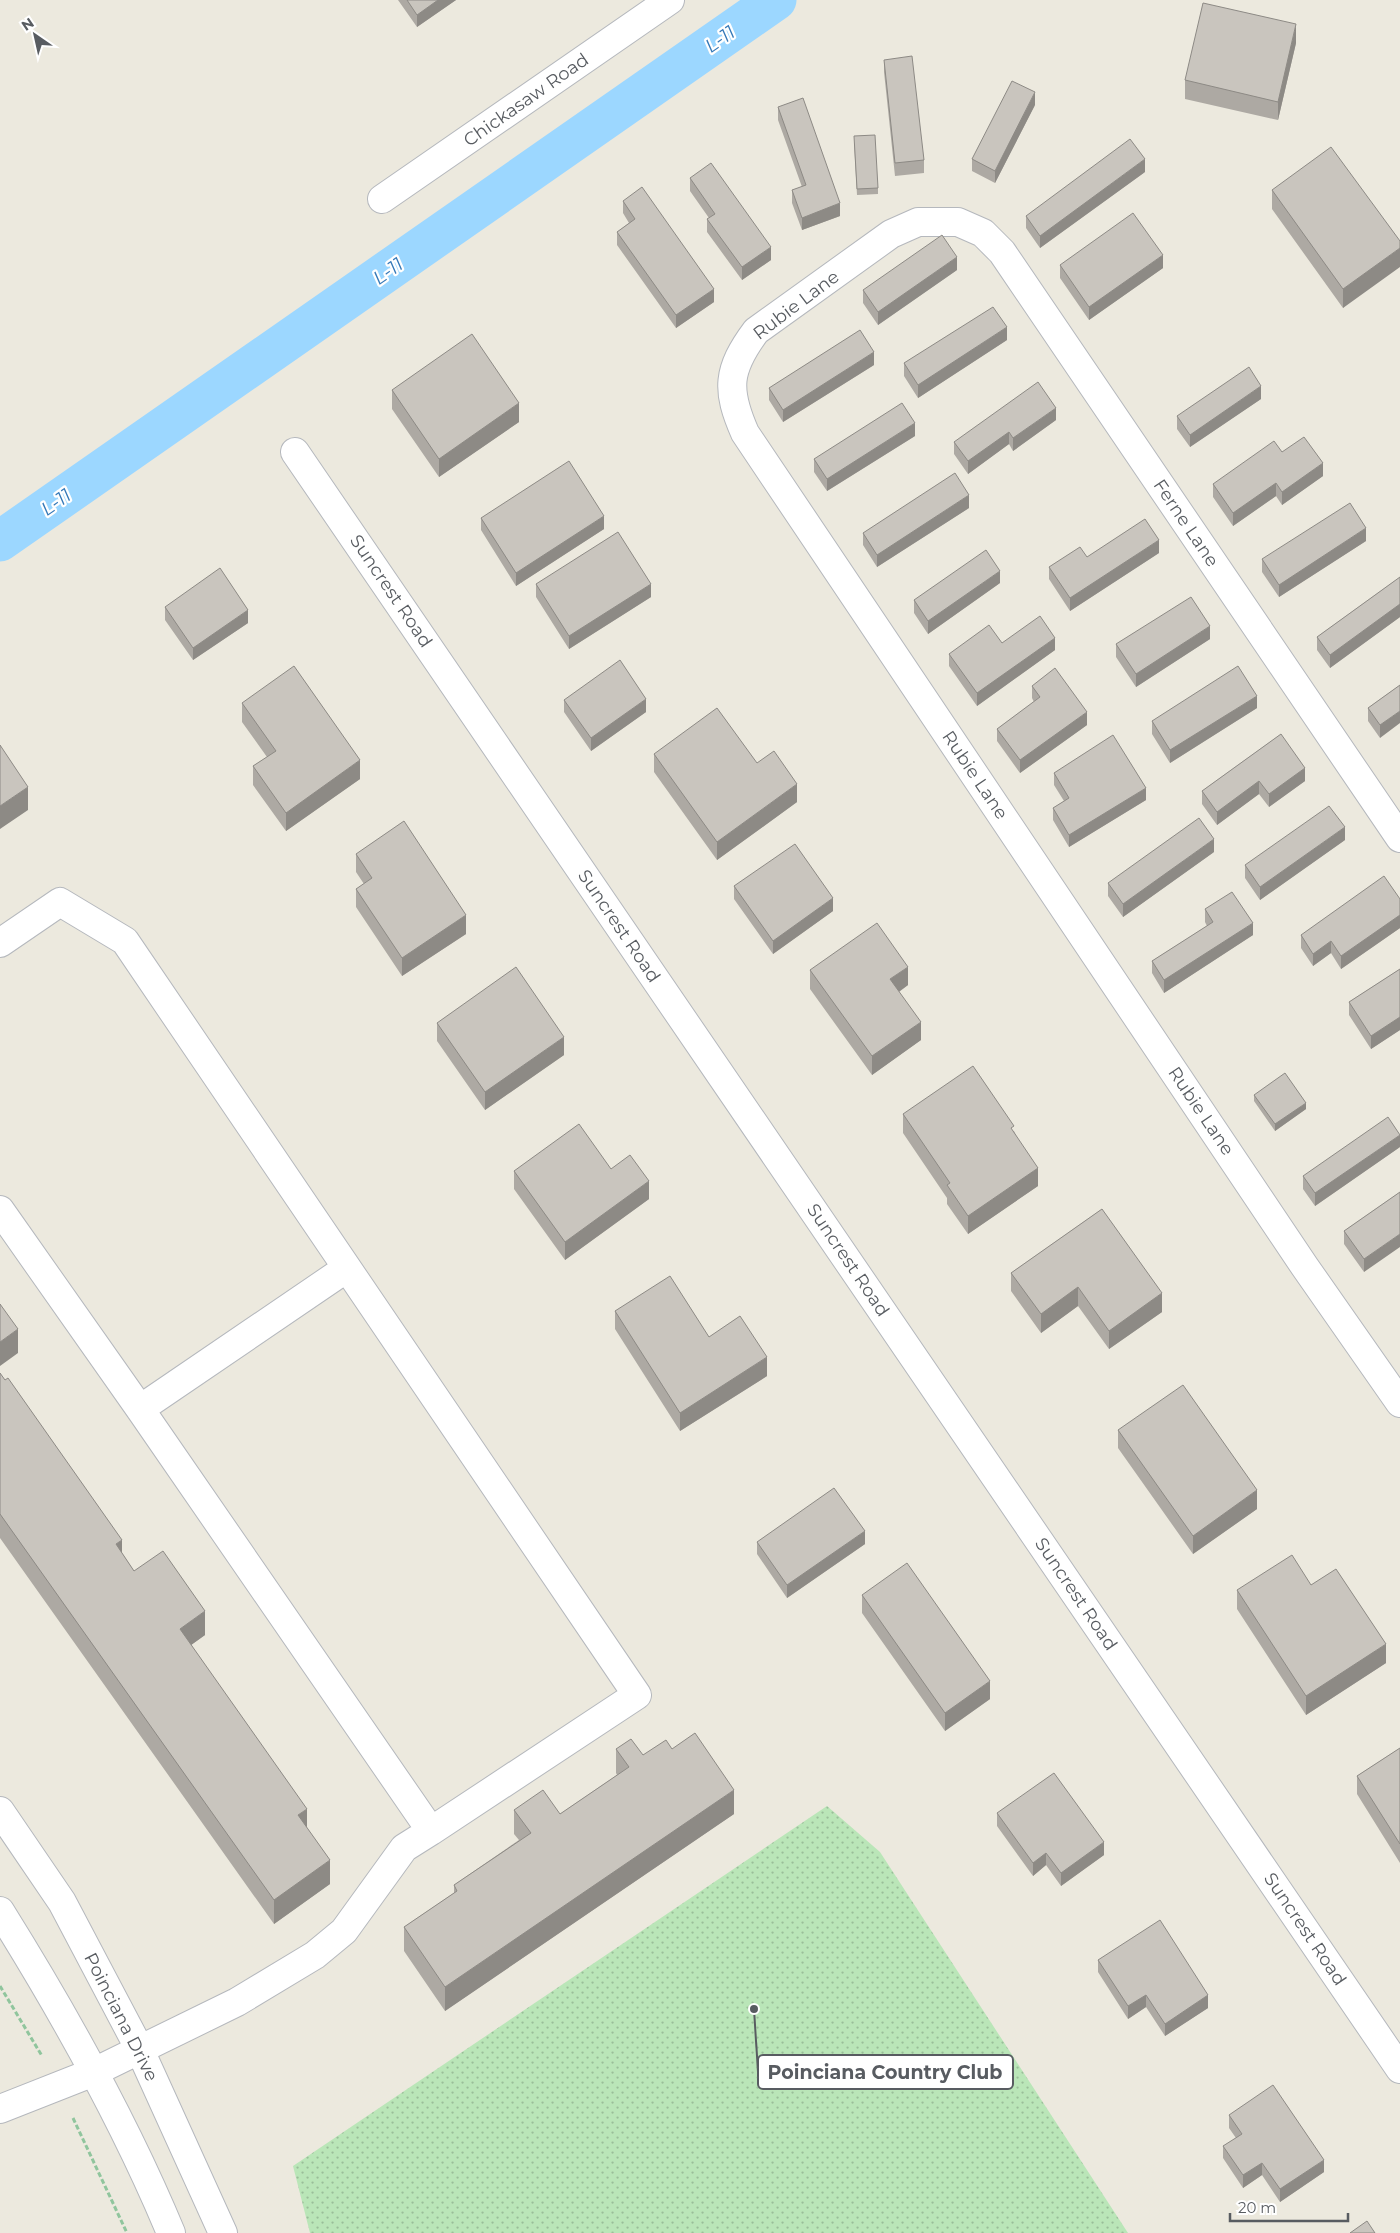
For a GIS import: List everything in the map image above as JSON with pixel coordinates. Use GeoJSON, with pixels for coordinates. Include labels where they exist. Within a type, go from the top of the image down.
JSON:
{"type":"FeatureCollection","features":[{"type":"Feature","properties":{"kind":"street","name":"Chickasaw Road"},"geometry":{"type":"LineString","coordinates":[[382,200],[642,8],[670,0]]}},
{"type":"Feature","properties":{"kind":"street","name":"Rubie Lane"},"geometry":{"type":"LineString","coordinates":[[958,222],[918,222],[891,234],[756,331],[740,353],[737,361],[732,379],[733,406],[745,433],[767,466],[1300,1259],[1400,1403]]}},
{"type":"Feature","properties":{"kind":"street","name":"Ferne Lane"},"geometry":{"type":"LineString","coordinates":[[958,222],[983,233],[1002,252],[1400,838]]}},
{"type":"Feature","properties":{"kind":"street","name":"Suncrest Road"},"geometry":{"type":"LineString","coordinates":[[295,452],[1400,2068]]}},
{"type":"Feature","properties":{"kind":"street"},"geometry":{"type":"LineString","coordinates":[[0,943],[60,902],[125,941],[637,1695],[404,1848],[344,1931],[315,1955],[236,2002],[139,2048],[94,2072],[0,2109]]}},
{"type":"Feature","properties":{"kind":"street"},"geometry":{"type":"LineString","coordinates":[[0,1210],[140,1409],[431,1831]]}},
{"type":"Feature","properties":{"kind":"street"},"geometry":{"type":"LineString","coordinates":[[140,1409],[347,1268]]}},
{"type":"Feature","properties":{"kind":"street","name":"Poinciana Drive"},"geometry":{"type":"LineString","coordinates":[[0,1811],[62,1902],[139,2048],[223,2233]]}},
{"type":"Feature","properties":{"kind":"street"},"geometry":{"type":"LineString","coordinates":[[0,1912],[42,1979],[116,2110],[171,2233]]}},
{"type":"Feature","properties":{"kind":"green space"},"geometry":{"type":"Polygon","coordinates":[[[827,1806],[880,1852],[1128,2233],[310,2233],[293,2166],[827,1806]]]}},
{"type":"Feature","properties":{"kind":"building"},"geometry":{"type":"Polygon","coordinates":[[[407,0],[438,0],[417,15],[407,0]]]}},
{"type":"Feature","properties":{"kind":"building"},"geometry":{"type":"Polygon","coordinates":[[[1203,3],[1296,24],[1278,102],[1185,80],[1203,3]]]}},
{"type":"Feature","properties":{"kind":"building"},"geometry":{"type":"Polygon","coordinates":[[[912,56],[924,160],[895,163],[884,60],[912,56]]]}},
{"type":"Feature","properties":{"kind":"building"},"geometry":{"type":"Polygon","coordinates":[[[1012,81],[1035,92],[995,171],[972,159],[1012,81]]]}},
{"type":"Feature","properties":{"kind":"building"},"geometry":{"type":"Polygon","coordinates":[[[803,98],[840,203],[802,218],[792,190],[806,185],[778,107],[803,98]]]}},
{"type":"Feature","properties":{"kind":"building"},"geometry":{"type":"Polygon","coordinates":[[[875,135],[878,188],[857,189],[854,136],[875,135]]]}},
{"type":"Feature","properties":{"kind":"building"},"geometry":{"type":"Polygon","coordinates":[[[1130,139],[1145,159],[1040,236],[1026,216],[1130,139]]]}},
{"type":"Feature","properties":{"kind":"building"},"geometry":{"type":"Polygon","coordinates":[[[1331,147],[1400,241],[1400,248],[1343,289],[1272,190],[1331,147]]]}},
{"type":"Feature","properties":{"kind":"building"},"geometry":{"type":"Polygon","coordinates":[[[711,163],[771,247],[742,267],[707,219],[715,214],[690,178],[711,163]]]}},
{"type":"Feature","properties":{"kind":"building"},"geometry":{"type":"Polygon","coordinates":[[[642,187],[714,289],[676,315],[617,232],[635,219],[623,201],[642,187]]]}},
{"type":"Feature","properties":{"kind":"building"},"geometry":{"type":"Polygon","coordinates":[[[1133,213],[1163,255],[1089,307],[1060,265],[1133,213]]]}},
{"type":"Feature","properties":{"kind":"building"},"geometry":{"type":"Polygon","coordinates":[[[942,235],[957,257],[878,312],[863,290],[942,235]]]}},
{"type":"Feature","properties":{"kind":"building"},"geometry":{"type":"Polygon","coordinates":[[[993,307],[1007,327],[918,385],[904,363],[993,307]]]}},
{"type":"Feature","properties":{"kind":"building"},"geometry":{"type":"Polygon","coordinates":[[[860,330],[874,352],[783,410],[769,388],[860,330]]]}},
{"type":"Feature","properties":{"kind":"building"},"geometry":{"type":"Polygon","coordinates":[[[472,334],[519,403],[439,459],[392,390],[472,334]]]}},
{"type":"Feature","properties":{"kind":"building"},"geometry":{"type":"Polygon","coordinates":[[[1249,367],[1261,386],[1190,435],[1177,416],[1249,367]]]}},
{"type":"Feature","properties":{"kind":"building"},"geometry":{"type":"Polygon","coordinates":[[[1038,382],[1056,408],[1013,438],[1009,432],[968,461],[954,442],[1038,382]]]}},
{"type":"Feature","properties":{"kind":"building"},"geometry":{"type":"Polygon","coordinates":[[[902,403],[915,423],[827,479],[814,459],[902,403]]]}},
{"type":"Feature","properties":{"kind":"building"},"geometry":{"type":"Polygon","coordinates":[[[1304,437],[1323,463],[1282,492],[1276,483],[1233,513],[1213,484],[1274,441],[1282,452],[1304,437]]]}},
{"type":"Feature","properties":{"kind":"building"},"geometry":{"type":"Polygon","coordinates":[[[569,461],[604,516],[516,573],[481,518],[569,461]]]}},
{"type":"Feature","properties":{"kind":"building"},"geometry":{"type":"Polygon","coordinates":[[[955,473],[969,495],[877,555],[863,533],[955,473]]]}},
{"type":"Feature","properties":{"kind":"building"},"geometry":{"type":"Polygon","coordinates":[[[1350,503],[1366,528],[1279,585],[1262,559],[1350,503]]]}},
{"type":"Feature","properties":{"kind":"building"},"geometry":{"type":"Polygon","coordinates":[[[1145,519],[1159,540],[1070,598],[1049,567],[1080,547],[1087,557],[1145,519]]]}},
{"type":"Feature","properties":{"kind":"building"},"geometry":{"type":"Polygon","coordinates":[[[618,532],[651,584],[569,636],[536,584],[618,532]]]}},
{"type":"Feature","properties":{"kind":"building"},"geometry":{"type":"Polygon","coordinates":[[[986,550],[1000,571],[928,621],[914,600],[986,550]]]}},
{"type":"Feature","properties":{"kind":"building"},"geometry":{"type":"Polygon","coordinates":[[[220,568],[248,610],[193,648],[165,607],[220,568]]]}},
{"type":"Feature","properties":{"kind":"building"},"geometry":{"type":"Polygon","coordinates":[[[1400,577],[1400,604],[1330,655],[1317,637],[1400,577]]]}},
{"type":"Feature","properties":{"kind":"building"},"geometry":{"type":"Polygon","coordinates":[[[1191,597],[1210,626],[1136,674],[1116,644],[1191,597]]]}},
{"type":"Feature","properties":{"kind":"building"},"geometry":{"type":"Polygon","coordinates":[[[1040,616],[1055,638],[977,693],[949,654],[989,625],[1002,643],[1040,616]]]}},
{"type":"Feature","properties":{"kind":"building"},"geometry":{"type":"Polygon","coordinates":[[[620,660],[646,699],[591,738],[564,700],[620,660]]]}},
{"type":"Feature","properties":{"kind":"building"},"geometry":{"type":"Polygon","coordinates":[[[294,666],[360,760],[286,813],[253,766],[276,751],[242,703],[294,666]]]}},
{"type":"Feature","properties":{"kind":"building"},"geometry":{"type":"Polygon","coordinates":[[[1238,666],[1257,696],[1170,750],[1152,721],[1238,666]]]}},
{"type":"Feature","properties":{"kind":"building"},"geometry":{"type":"Polygon","coordinates":[[[1055,668],[1087,712],[1020,760],[997,729],[1040,697],[1032,686],[1055,668]]]}},
{"type":"Feature","properties":{"kind":"building"},"geometry":{"type":"Polygon","coordinates":[[[1400,685],[1400,711],[1380,725],[1368,708],[1400,685]]]}},
{"type":"Feature","properties":{"kind":"building"},"geometry":{"type":"Polygon","coordinates":[[[717,708],[757,763],[774,751],[797,784],[717,842],[654,754],[717,708]]]}},
{"type":"Feature","properties":{"kind":"building"},"geometry":{"type":"Polygon","coordinates":[[[1281,734],[1305,768],[1269,794],[1259,781],[1217,812],[1202,791],[1281,734]]]}},
{"type":"Feature","properties":{"kind":"building"},"geometry":{"type":"Polygon","coordinates":[[[1113,735],[1146,788],[1069,835],[1053,808],[1069,798],[1054,773],[1113,735]]]}},
{"type":"Feature","properties":{"kind":"building"},"geometry":{"type":"Polygon","coordinates":[[[0,745],[28,787],[0,806],[0,745]]]}},
{"type":"Feature","properties":{"kind":"building"},"geometry":{"type":"Polygon","coordinates":[[[1329,806],[1345,827],[1260,887],[1245,865],[1329,806]]]}},
{"type":"Feature","properties":{"kind":"building"},"geometry":{"type":"Polygon","coordinates":[[[1199,818],[1214,839],[1123,904],[1108,883],[1199,818]]]}},
{"type":"Feature","properties":{"kind":"building"},"geometry":{"type":"Polygon","coordinates":[[[404,821],[466,915],[402,958],[356,889],[372,878],[356,854],[404,821]]]}},
{"type":"Feature","properties":{"kind":"building"},"geometry":{"type":"Polygon","coordinates":[[[795,844],[833,898],[773,941],[734,886],[795,844]]]}},
{"type":"Feature","properties":{"kind":"building"},"geometry":{"type":"Polygon","coordinates":[[[1384,876],[1400,899],[1400,915],[1341,956],[1331,941],[1313,954],[1301,935],[1384,876]]]}},
{"type":"Feature","properties":{"kind":"building"},"geometry":{"type":"Polygon","coordinates":[[[1232,892],[1253,923],[1164,980],[1152,961],[1213,922],[1205,909],[1232,892]]]}},
{"type":"Feature","properties":{"kind":"building"},"geometry":{"type":"Polygon","coordinates":[[[877,923],[908,967],[890,979],[921,1022],[872,1056],[810,970],[877,923]]]}},
{"type":"Feature","properties":{"kind":"building"},"geometry":{"type":"Polygon","coordinates":[[[516,967],[564,1037],[485,1092],[437,1023],[516,967]]]}},
{"type":"Feature","properties":{"kind":"building"},"geometry":{"type":"Polygon","coordinates":[[[1400,969],[1400,1017],[1371,1036],[1349,1002],[1400,969]]]}},
{"type":"Feature","properties":{"kind":"building"},"geometry":{"type":"Polygon","coordinates":[[[973,1066],[1014,1126],[1011,1128],[1038,1168],[968,1216],[947,1185],[950,1183],[903,1114],[973,1066]]]}},
{"type":"Feature","properties":{"kind":"building"},"geometry":{"type":"Polygon","coordinates":[[[1285,1073],[1306,1103],[1275,1124],[1254,1095],[1285,1073]]]}},
{"type":"Feature","properties":{"kind":"building"},"geometry":{"type":"Polygon","coordinates":[[[1388,1117],[1400,1135],[1315,1193],[1303,1176],[1388,1117]]]}},
{"type":"Feature","properties":{"kind":"building"},"geometry":{"type":"Polygon","coordinates":[[[579,1124],[611,1169],[630,1155],[649,1181],[565,1242],[514,1171],[579,1124]]]}},
{"type":"Feature","properties":{"kind":"building"},"geometry":{"type":"Polygon","coordinates":[[[1400,1192],[1400,1234],[1364,1259],[1344,1231],[1400,1192]]]}},
{"type":"Feature","properties":{"kind":"building"},"geometry":{"type":"Polygon","coordinates":[[[1102,1209],[1162,1293],[1109,1331],[1078,1287],[1041,1314],[1011,1273],[1102,1209]]]}},
{"type":"Feature","properties":{"kind":"building"},"geometry":{"type":"Polygon","coordinates":[[[670,1276],[709,1337],[740,1316],[767,1357],[680,1413],[615,1311],[670,1276]]]}},
{"type":"Feature","properties":{"kind":"building"},"geometry":{"type":"Polygon","coordinates":[[[0,1304],[18,1329],[0,1342],[0,1304]]]}},
{"type":"Feature","properties":{"kind":"building"},"geometry":{"type":"Polygon","coordinates":[[[0,1373],[5,1380],[8,1378],[122,1540],[116,1544],[134,1571],[163,1551],[205,1611],[180,1629],[307,1809],[298,1815],[330,1860],[274,1900],[0,1514],[0,1373]]]}},
{"type":"Feature","properties":{"kind":"building"},"geometry":{"type":"Polygon","coordinates":[[[1183,1385],[1257,1490],[1193,1536],[1118,1430],[1183,1385]]]}},
{"type":"Feature","properties":{"kind":"building"},"geometry":{"type":"Polygon","coordinates":[[[834,1488],[865,1531],[787,1585],[757,1542],[834,1488]]]}},
{"type":"Feature","properties":{"kind":"building"},"geometry":{"type":"Polygon","coordinates":[[[1292,1555],[1311,1585],[1336,1569],[1386,1644],[1306,1696],[1237,1590],[1292,1555]]]}},
{"type":"Feature","properties":{"kind":"building"},"geometry":{"type":"Polygon","coordinates":[[[907,1563],[990,1681],[945,1713],[862,1595],[907,1563]]]}},
{"type":"Feature","properties":{"kind":"building"},"geometry":{"type":"Polygon","coordinates":[[[695,1733],[734,1790],[445,1987],[404,1927],[457,1891],[454,1885],[531,1833],[514,1810],[543,1790],[560,1814],[629,1767],[616,1749],[631,1739],[643,1755],[666,1740],[672,1749],[695,1733]]]}},
{"type":"Feature","properties":{"kind":"building"},"geometry":{"type":"Polygon","coordinates":[[[1400,1748],[1400,1844],[1357,1776],[1400,1748]]]}},
{"type":"Feature","properties":{"kind":"building"},"geometry":{"type":"Polygon","coordinates":[[[1054,1773],[1104,1842],[1061,1873],[1046,1853],[1033,1863],[997,1813],[1054,1773]]]}},
{"type":"Feature","properties":{"kind":"building"},"geometry":{"type":"Polygon","coordinates":[[[1160,1920],[1208,1995],[1165,2024],[1146,1995],[1128,2006],[1098,1960],[1160,1920]]]}},
{"type":"Feature","properties":{"kind":"building"},"geometry":{"type":"Polygon","coordinates":[[[1273,2085],[1324,2160],[1280,2189],[1262,2163],[1243,2175],[1223,2146],[1242,2134],[1229,2115],[1273,2085]]]}},
{"type":"Feature","properties":{"kind":"building"},"geometry":{"type":"Polygon","coordinates":[[[1367,2221],[1375,2233],[1350,2233],[1367,2221]]]}},
{"type":"Feature","properties":{"kind":"waterway","name":"L-11"},"geometry":{"type":"LineString","coordinates":[[0,541],[776,0]]}},
{"type":"Feature","properties":{"kind":"place","name":"Poinciana Country Club"},"geometry":{"type":"Point","coordinates":[754,2009]}}]}
